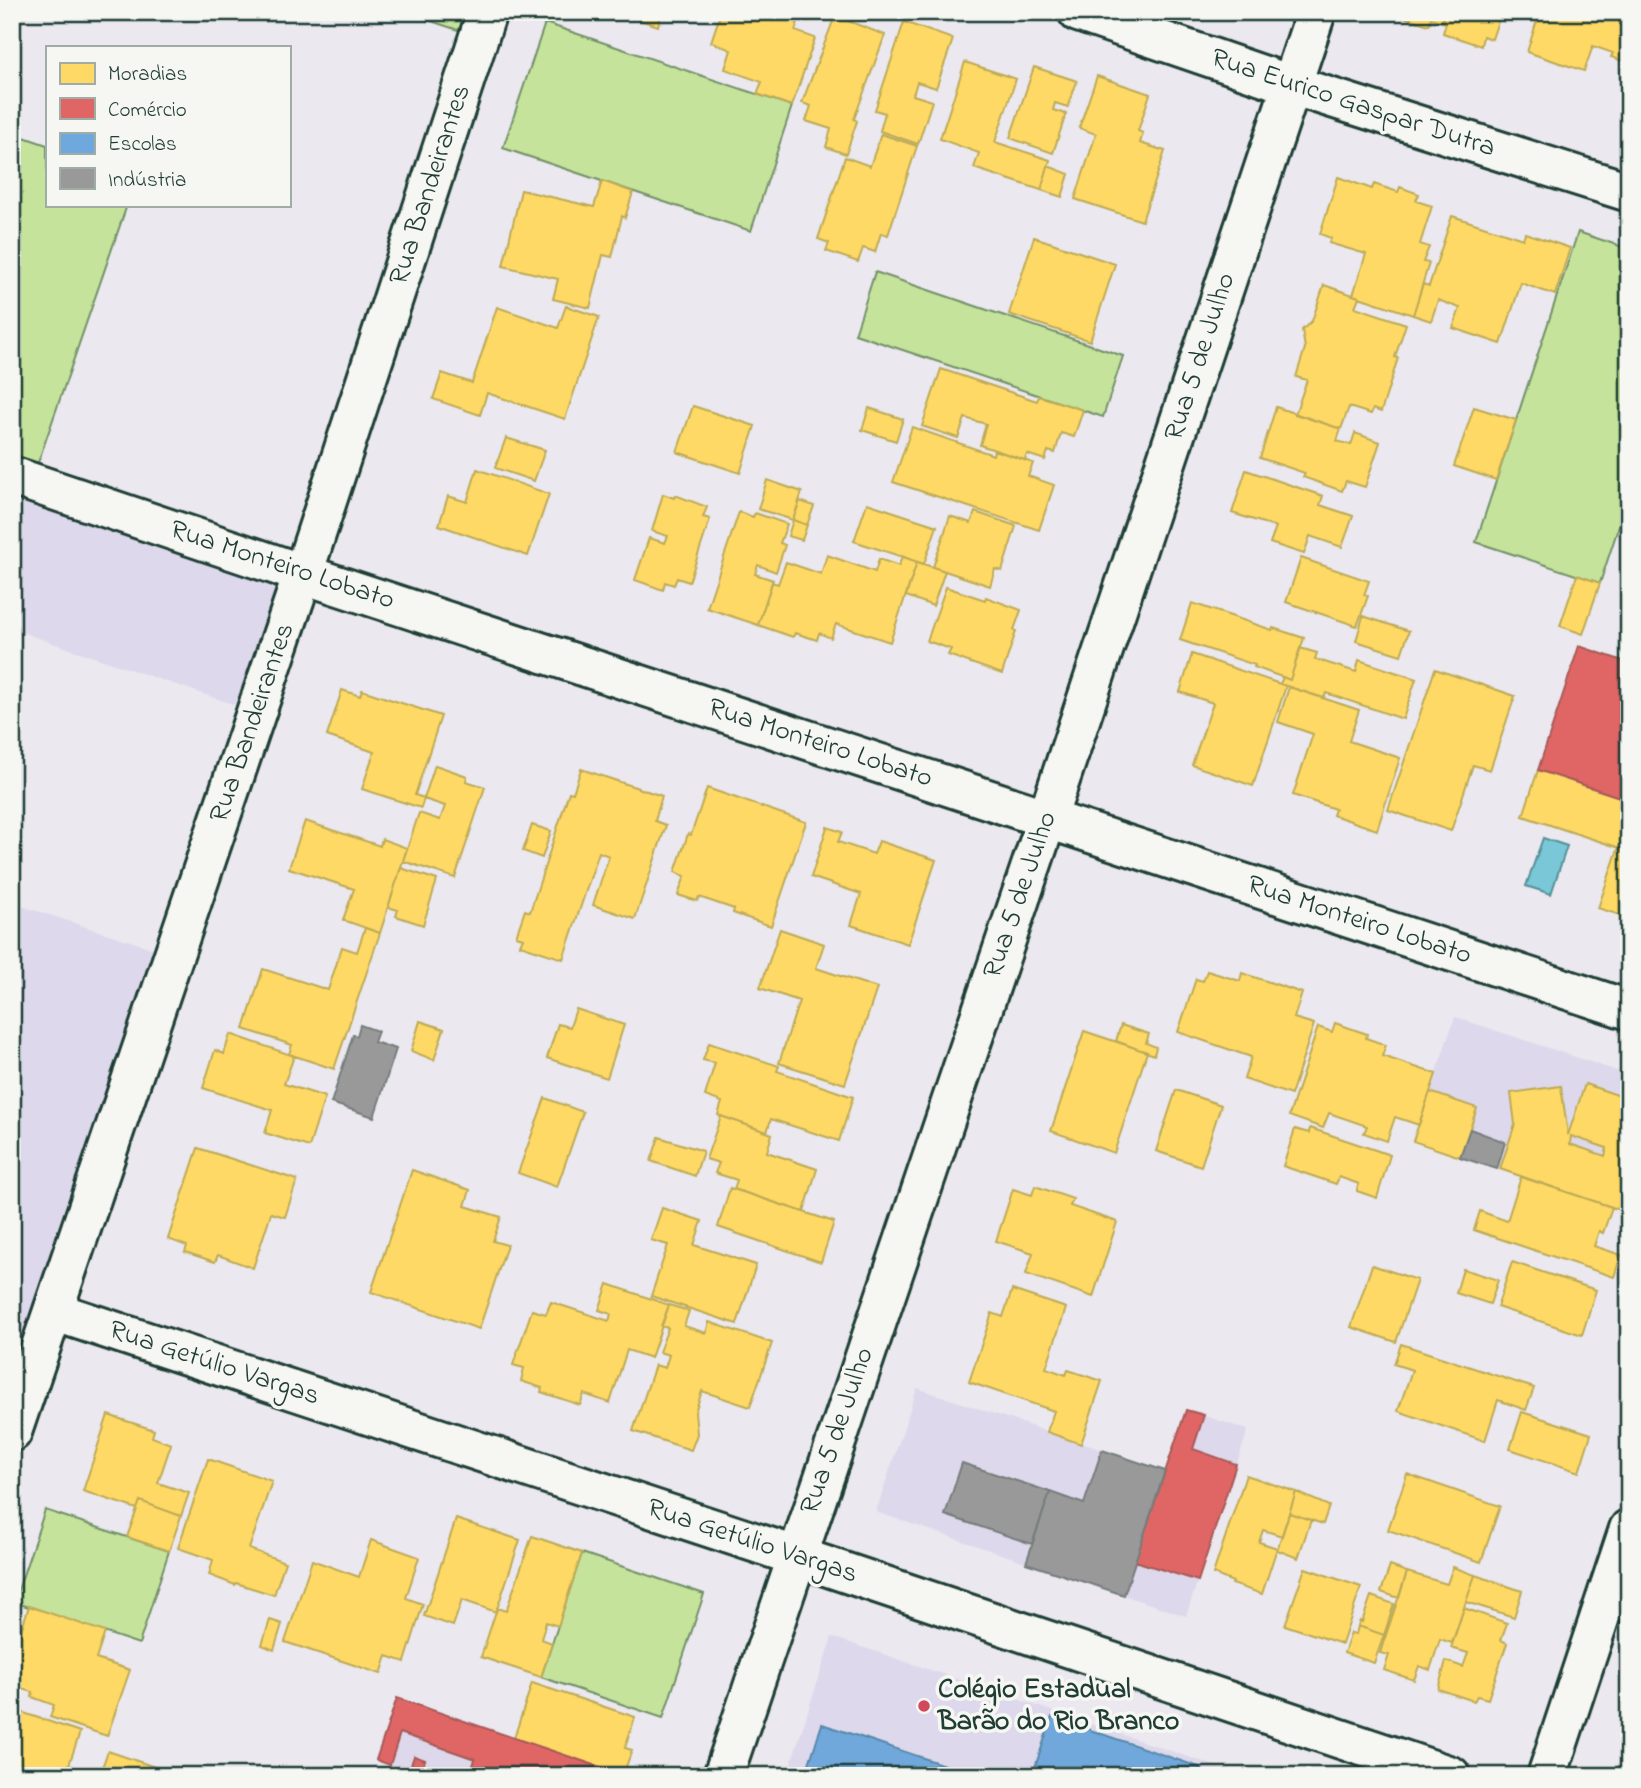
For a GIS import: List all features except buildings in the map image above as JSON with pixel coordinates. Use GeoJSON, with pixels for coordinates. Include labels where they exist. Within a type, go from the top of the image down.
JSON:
{"type":"FeatureCollection","features":[{"type":"Feature","properties":{"kind":"street","name":"Rua Bandeirantes"},"geometry":{"type":"LineString","coordinates":[[12,1432],[303,574],[487,12]]}},
{"type":"Feature","properties":{"kind":"street","name":"Rua Eurico Gaspar Dutra"},"geometry":{"type":"LineString","coordinates":[[1077,12],[1292,85],[1629,192]]}},
{"type":"Feature","properties":{"kind":"street","name":"Rua 5 de Julho"},"geometry":{"type":"LineString","coordinates":[[723,1776],[1047,819],[1316,12]]}},
{"type":"Feature","properties":{"kind":"street","name":"Rua Monteiro Lobato"},"geometry":{"type":"LineString","coordinates":[[12,476],[1629,1010]]}},
{"type":"Feature","properties":{"kind":"street","name":"Rua Getúlio Vargas"},"geometry":{"type":"LineString","coordinates":[[53,1311],[1451,1776]]}},
{"type":"Feature","properties":{"kind":"street"},"geometry":{"type":"LineString","coordinates":[[1547,1776],[1629,1529]]}},
{"type":"Feature","properties":{"kind":"shaded area"},"geometry":{"type":"Polygon","coordinates":[[[12,476],[303,574],[256,712],[12,629],[12,476]]]}},
{"type":"Feature","properties":{"kind":"shaded area"},"geometry":{"type":"Polygon","coordinates":[[[12,903],[173,955],[12,1432],[12,903]]]}},
{"type":"Feature","properties":{"kind":"shaded area"},"geometry":{"type":"Polygon","coordinates":[[[1455,1017],[1629,1075],[1629,1213],[1413,1141],[1455,1017]]]}},
{"type":"Feature","properties":{"kind":"shaded area"},"geometry":{"type":"Polygon","coordinates":[[[917,1388],[1165,1471],[1186,1410],[1248,1430],[1186,1616],[876,1512],[917,1388]]]}},
{"type":"Feature","properties":{"kind":"shaded area","name":"Colégio Estadual Barão do Rio Branco"},"geometry":{"type":"Polygon","coordinates":[[[832,1637],[1245,1776],[787,1776],[832,1637]]]}},
{"type":"Feature","properties":{"kind":"shaded area"},"geometry":{"type":"Polygon","coordinates":[[[397,1698],[627,1776],[423,1776],[376,1760],[397,1698]]]}},
{"type":"Feature","properties":{"kind":"green space"},"geometry":{"type":"Polygon","coordinates":[[[404,12],[487,12],[479,37],[404,12]]]}},
{"type":"Feature","properties":{"kind":"green space"},"geometry":{"type":"Polygon","coordinates":[[[545,23],[792,106],[751,231],[503,148],[545,23]]]}},
{"type":"Feature","properties":{"kind":"green space"},"geometry":{"type":"Polygon","coordinates":[[[12,133],[46,145],[46,206],[127,206],[31,483],[12,476],[12,133]]]}},
{"type":"Feature","properties":{"kind":"green space"},"geometry":{"type":"Polygon","coordinates":[[[1578,232],[1629,249],[1629,495],[1600,583],[1476,542],[1578,232]]]}},
{"type":"Feature","properties":{"kind":"green space"},"geometry":{"type":"Polygon","coordinates":[[[875,272],[1123,356],[1103,417],[855,334],[875,272]]]}},
{"type":"Feature","properties":{"kind":"green space"},"geometry":{"type":"Polygon","coordinates":[[[45,1510],[169,1551],[139,1644],[14,1602],[45,1510]]]}},
{"type":"Feature","properties":{"kind":"green space"},"geometry":{"type":"Polygon","coordinates":[[[582,1553],[704,1594],[663,1718],[541,1677],[582,1553]]]}},
{"type":"Feature","properties":{"kind":"water"},"geometry":{"type":"Polygon","coordinates":[[[1543,838],[1567,846],[1551,894],[1526,886],[1543,838]]]}},
{"type":"Feature","properties":{"kind":"place","name":"Colégio Estadual Barão do Rio Branco"},"geometry":{"type":"Point","coordinates":[924,1706]}}]}
